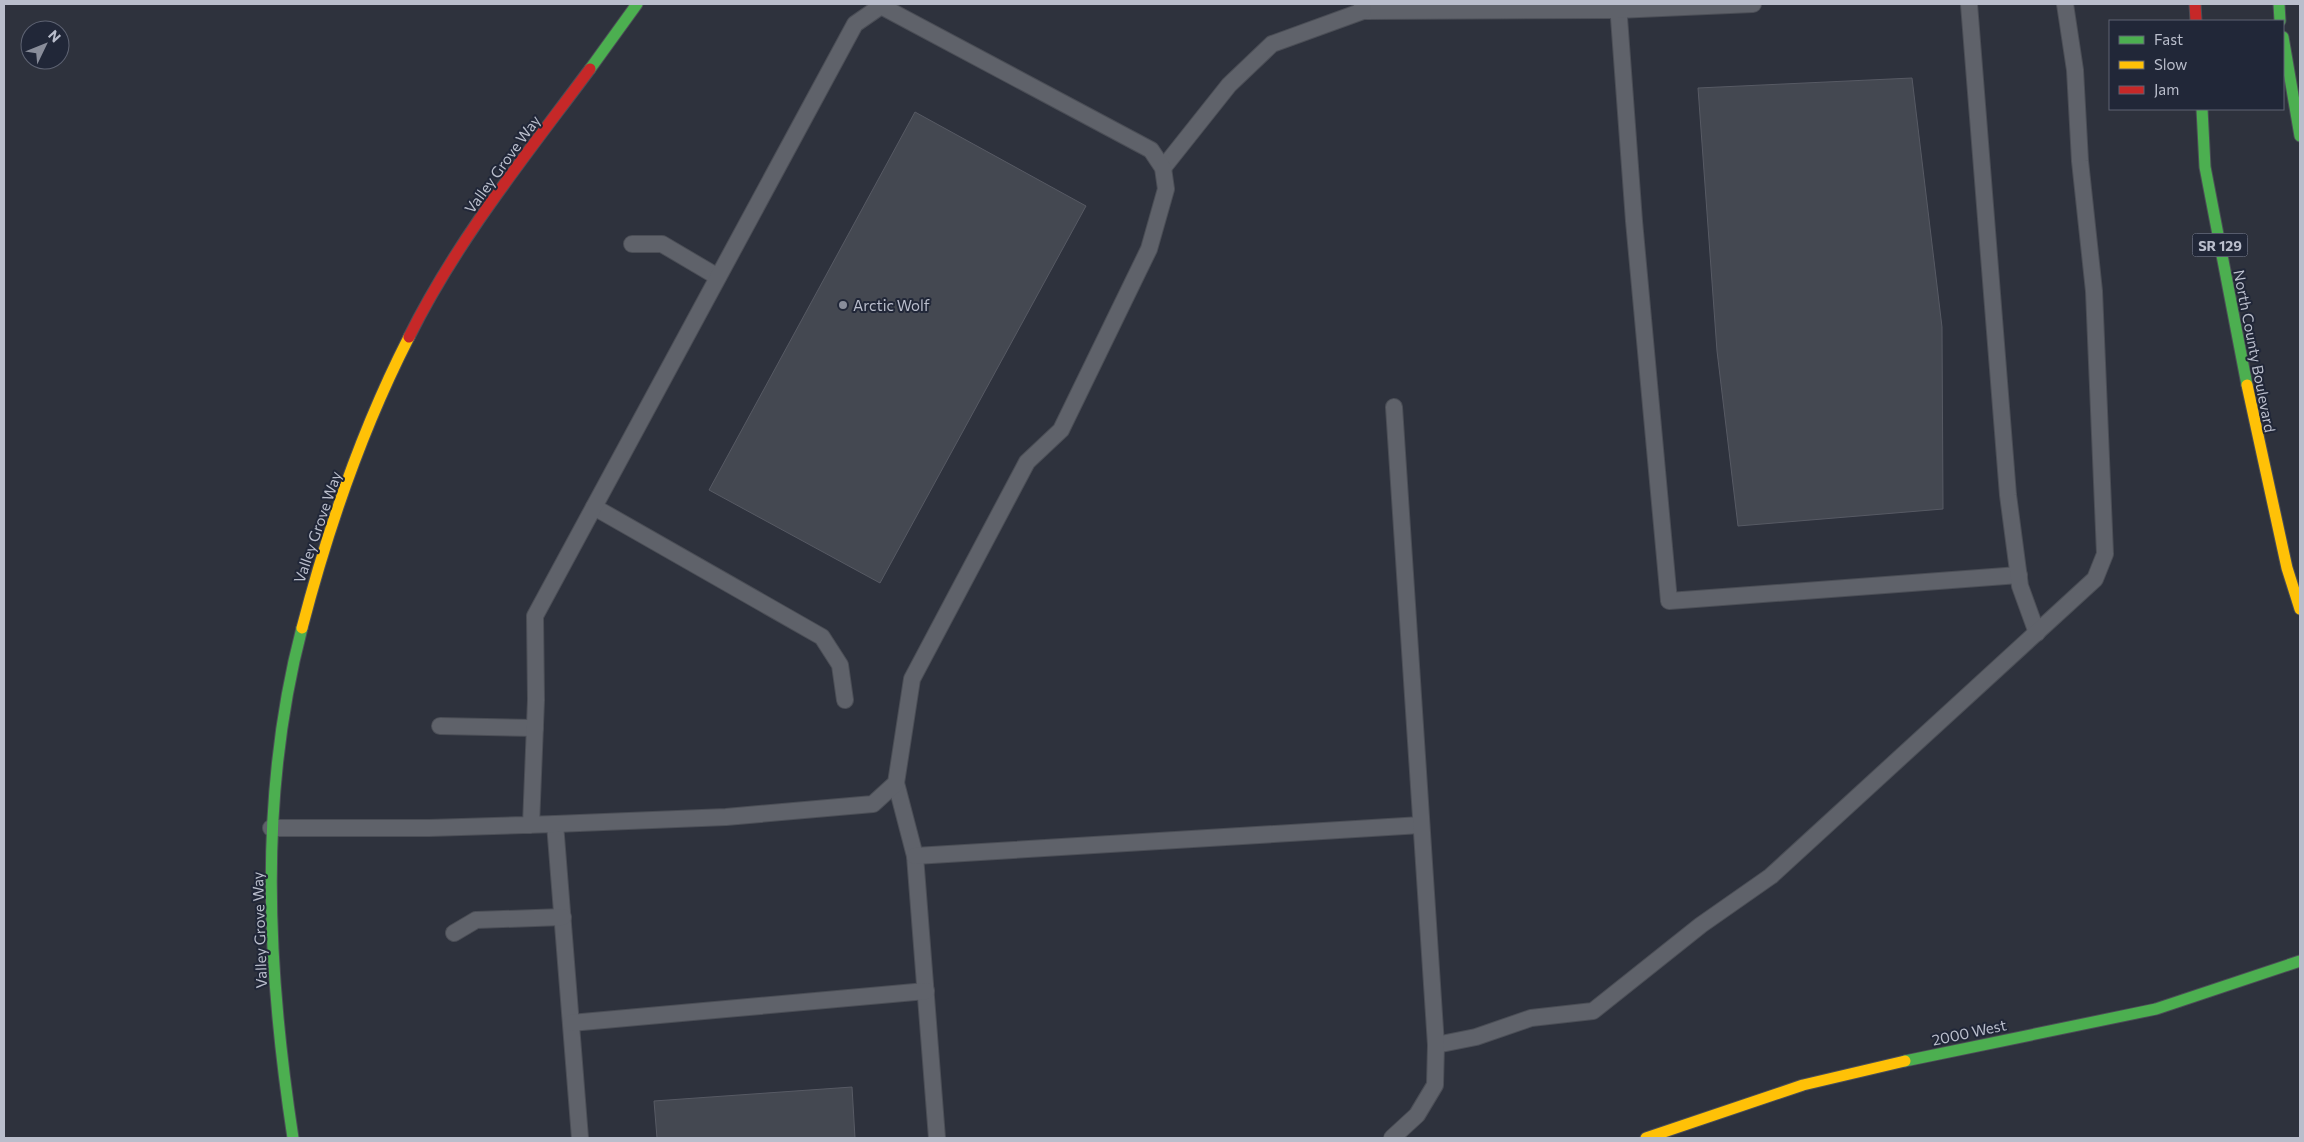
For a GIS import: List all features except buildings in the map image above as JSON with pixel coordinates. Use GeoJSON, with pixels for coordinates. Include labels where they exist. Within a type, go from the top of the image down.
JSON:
{"type":"FeatureCollection","features":[{"type":"Feature","properties":{"kind":"street","name":"Valley Grove Way"},"geometry":{"type":"LineString","coordinates":[[293,1138],[281,1068],[272,941],[271,828],[285,709],[304,616],[332,523],[400,352],[435,288],[485,210],[592,69],[637,4]]}},
{"type":"Feature","properties":{"kind":"street"},"geometry":{"type":"LineString","coordinates":[[2195,4],[2196,20]]}},
{"type":"Feature","properties":{"kind":"street"},"geometry":{"type":"LineString","coordinates":[[2279,4],[2280,20]]}},
{"type":"Feature","properties":{"kind":"street"},"geometry":{"type":"LineString","coordinates":[[2284,43],[2300,136]]}},
{"type":"Feature","properties":{"kind":"street","name":"North County Boulevard"},"geometry":{"type":"LineString","coordinates":[[2202,110],[2205,167],[2230,303],[2259,448],[2287,568],[2300,609]]}},
{"type":"Feature","properties":{"kind":"street","name":"2000 West"},"geometry":{"type":"LineString","coordinates":[[1646,1138],[1803,1085],[1916,1058],[2156,1009],[2300,961]]}},
{"type":"Feature","properties":{"kind":"lane"},"geometry":{"type":"LineString","coordinates":[[1163,168],[1230,85],[1272,44],[1362,7],[1617,7],[1753,4]]}},
{"type":"Feature","properties":{"kind":"lane"},"geometry":{"type":"LineString","coordinates":[[1969,4],[2008,495],[2020,586],[2036,633]]}},
{"type":"Feature","properties":{"kind":"lane"},"geometry":{"type":"LineString","coordinates":[[1436,1045],[1476,1037],[1530,1018],[1592,1010],[1701,925],[1771,876],[2095,579],[2105,554],[2094,291],[2080,161],[2075,70],[2065,4]]}},
{"type":"Feature","properties":{"kind":"lane"},"geometry":{"type":"LineString","coordinates":[[531,825],[536,728],[535,616],[855,24],[881,5],[1151,150],[1163,168],[1166,189],[1149,249],[1060,430],[1028,462],[912,679],[896,783],[915,856],[937,1138]]}},
{"type":"Feature","properties":{"kind":"lane"},"geometry":{"type":"LineString","coordinates":[[1617,7],[1668,601],[2019,575]]}},
{"type":"Feature","properties":{"kind":"lane"},"geometry":{"type":"LineString","coordinates":[[632,244],[662,244],[718,277]]}},
{"type":"Feature","properties":{"kind":"lane"},"geometry":{"type":"LineString","coordinates":[[1392,1138],[1417,1115],[1435,1085],[1436,1045],[1394,407]]}},
{"type":"Feature","properties":{"kind":"lane"},"geometry":{"type":"LineString","coordinates":[[594,507],[822,637],[840,665],[845,700]]}},
{"type":"Feature","properties":{"kind":"lane"},"geometry":{"type":"LineString","coordinates":[[440,726],[536,728]]}},
{"type":"Feature","properties":{"kind":"lane"},"geometry":{"type":"LineString","coordinates":[[271,828],[429,828],[726,817],[873,804],[896,783]]}},
{"type":"Feature","properties":{"kind":"lane"},"geometry":{"type":"LineString","coordinates":[[555,824],[580,1138]]}},
{"type":"Feature","properties":{"kind":"lane"},"geometry":{"type":"LineString","coordinates":[[915,856],[1421,825]]}},
{"type":"Feature","properties":{"kind":"lane"},"geometry":{"type":"LineString","coordinates":[[454,933],[476,920],[563,917]]}},
{"type":"Feature","properties":{"kind":"lane"},"geometry":{"type":"LineString","coordinates":[[571,1023],[926,991]]}},
{"type":"Feature","properties":{"kind":"traffic: fast"},"geometry":{"type":"LineString","coordinates":[[590,69],[637,4]]}},
{"type":"Feature","properties":{"kind":"traffic: fast"},"geometry":{"type":"LineString","coordinates":[[2279,4],[2280,20]]}},
{"type":"Feature","properties":{"kind":"traffic: fast"},"geometry":{"type":"LineString","coordinates":[[2284,43],[2300,136]]}},
{"type":"Feature","properties":{"kind":"traffic: fast"},"geometry":{"type":"LineString","coordinates":[[2202,110],[2205,167],[2247,385]]}},
{"type":"Feature","properties":{"kind":"traffic: fast"},"geometry":{"type":"LineString","coordinates":[[293,1138],[277,1010],[271,882],[273,818],[278,755],[288,691],[302,628]]}},
{"type":"Feature","properties":{"kind":"traffic: fast"},"geometry":{"type":"LineString","coordinates":[[1905,1061],[2156,1009],[2300,961]]}},
{"type":"Feature","properties":{"kind":"traffic: slow"},"geometry":{"type":"LineString","coordinates":[[302,628],[323,553],[361,443],[409,337]]}},
{"type":"Feature","properties":{"kind":"traffic: slow"},"geometry":{"type":"LineString","coordinates":[[2247,385],[2287,568],[2300,609]]}},
{"type":"Feature","properties":{"kind":"traffic: slow"},"geometry":{"type":"LineString","coordinates":[[1646,1138],[1803,1085],[1905,1061]]}},
{"type":"Feature","properties":{"kind":"traffic: jam"},"geometry":{"type":"LineString","coordinates":[[2195,4],[2196,20]]}},
{"type":"Feature","properties":{"kind":"traffic: jam"},"geometry":{"type":"LineString","coordinates":[[409,337],[428,301],[470,232],[590,69]]}},
{"type":"Feature","properties":{"kind":"place","name":"Arctic Wolf"},"geometry":{"type":"Point","coordinates":[843,305]}}]}
